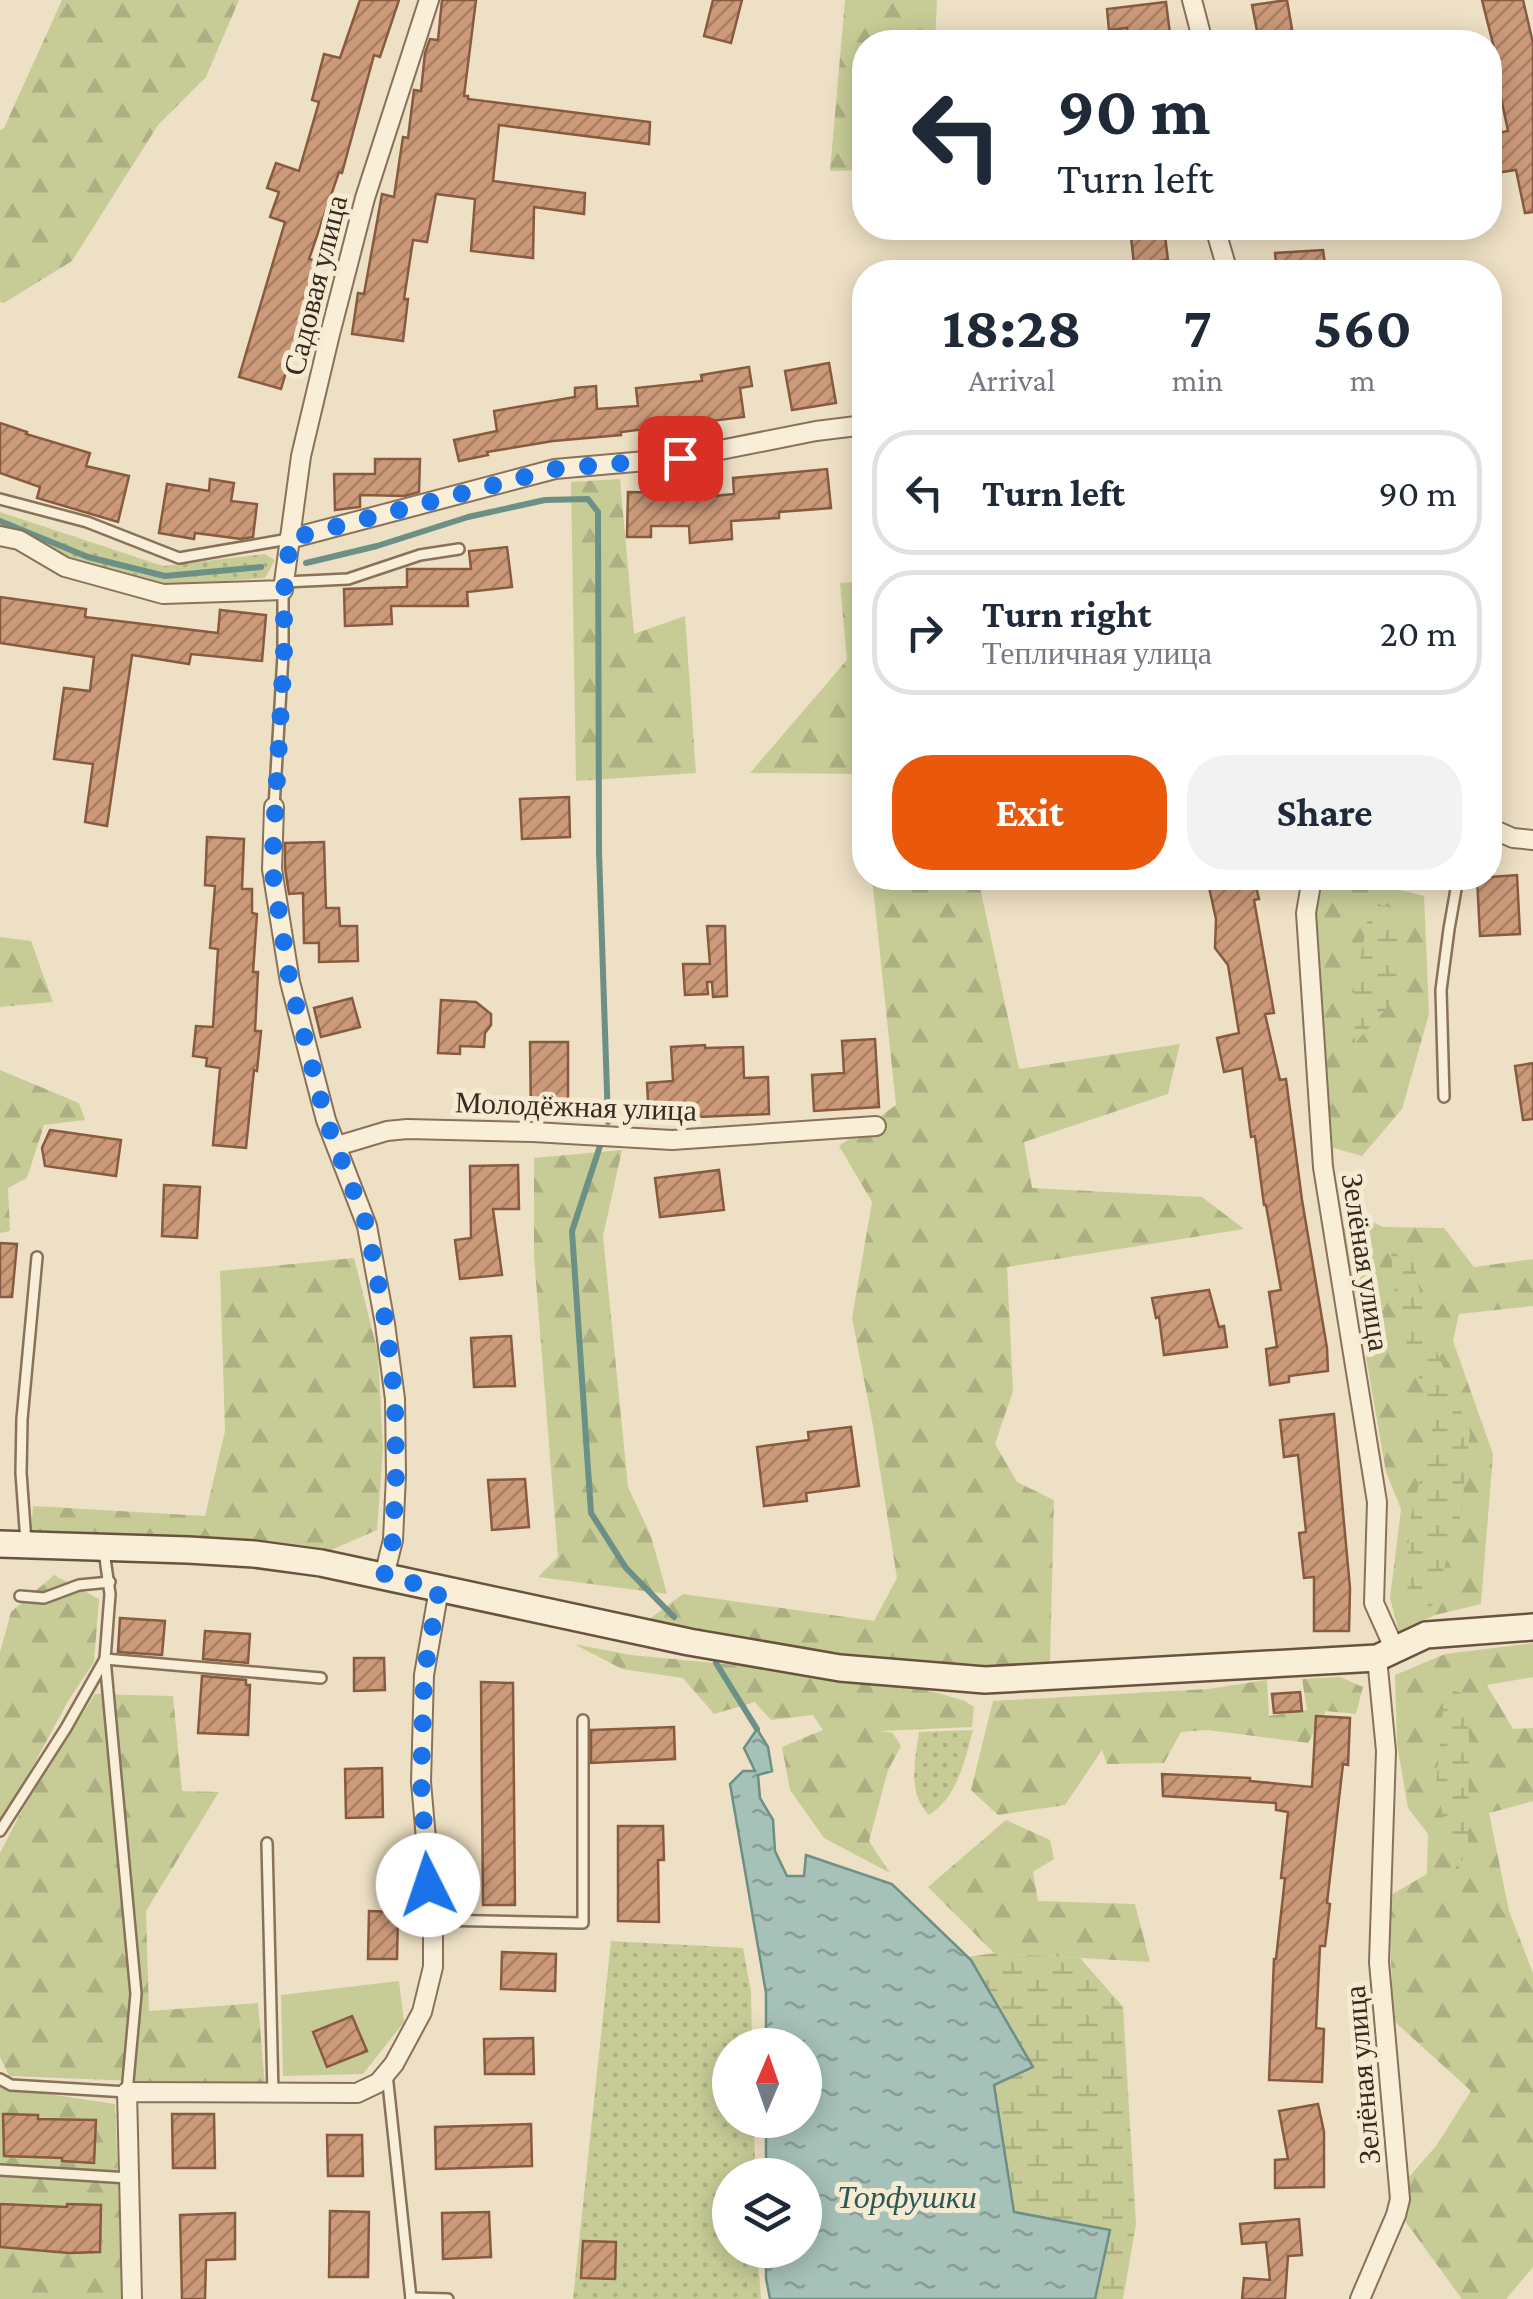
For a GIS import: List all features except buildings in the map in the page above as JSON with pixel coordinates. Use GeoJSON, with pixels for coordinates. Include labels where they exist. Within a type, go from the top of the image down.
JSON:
{"type":"FeatureCollection","features":[{"type":"Feature","properties":{"kind":"street","name":"Садовая улица"},"geometry":{"type":"LineString","coordinates":[[284,586],[301,456],[343,283],[365,198],[429,0]]}},
{"type":"Feature","properties":{"kind":"street"},"geometry":{"type":"LineString","coordinates":[[1192,0],[1199,30]]}},
{"type":"Feature","properties":{"kind":"street"},"geometry":{"type":"LineString","coordinates":[[289,539],[555,469],[680,458],[852,427]]}},
{"type":"Feature","properties":{"kind":"street"},"geometry":{"type":"LineString","coordinates":[[0,536],[18,540],[66,567],[163,594],[284,586]]}},
{"type":"Feature","properties":{"kind":"street"},"geometry":{"type":"LineString","coordinates":[[274,807],[272,868],[290,982],[326,1120],[367,1226],[386,1324],[395,1399],[396,1475],[393,1540],[384,1576]]}},
{"type":"Feature","properties":{"kind":"street"},"geometry":{"type":"LineString","coordinates":[[1502,833],[1533,840]]}},
{"type":"Feature","properties":{"kind":"street","name":"Зелёная улица"},"geometry":{"type":"LineString","coordinates":[[1310,890],[1306,913],[1323,1167],[1376,1502],[1374,1603],[1386,1654],[1379,1962],[1400,2199],[1360,2299]]}},
{"type":"Feature","properties":{"kind":"street","name":"Молодёжная улица"},"geometry":{"type":"LineString","coordinates":[[337,1146],[387,1130],[407,1129],[672,1140],[876,1126]]}},
{"type":"Feature","properties":{"kind":"street"},"geometry":{"type":"LineString","coordinates":[[13,1544],[254,1554],[321,1563],[689,1642],[840,1668],[985,1680],[1386,1654],[1426,1635],[1533,1627]]}},
{"type":"Feature","properties":{"kind":"street"},"geometry":{"type":"LineString","coordinates":[[132,2299],[128,2092],[357,2093],[387,2074],[422,2012],[434,1968],[421,1782],[424,1675],[439,1589]]}},
{"type":"Feature","properties":{"kind":"lane"},"geometry":{"type":"LineString","coordinates":[[0,500],[87,522],[179,558],[289,539]]}},
{"type":"Feature","properties":{"kind":"lane"},"geometry":{"type":"LineString","coordinates":[[274,807],[284,654],[284,586],[348,579],[420,555],[458,549]]}},
{"type":"Feature","properties":{"kind":"lane"},"geometry":{"type":"LineString","coordinates":[[1444,1098],[1442,990],[1456,890]]}},
{"type":"Feature","properties":{"kind":"lane"},"geometry":{"type":"LineString","coordinates":[[13,1544],[37,1257]]}},
{"type":"Feature","properties":{"kind":"lane"},"geometry":{"type":"LineString","coordinates":[[0,2079],[11,2085],[128,2092],[136,1994],[105,1659],[110,1582],[103,1548]]}},
{"type":"Feature","properties":{"kind":"lane"},"geometry":{"type":"LineString","coordinates":[[20,1596],[44,1598],[79,1585],[110,1582]]}},
{"type":"Feature","properties":{"kind":"lane"},"geometry":{"type":"LineString","coordinates":[[105,1659],[321,1678]]}},
{"type":"Feature","properties":{"kind":"lane"},"geometry":{"type":"LineString","coordinates":[[0,1831],[105,1659]]}},
{"type":"Feature","properties":{"kind":"lane"},"geometry":{"type":"LineString","coordinates":[[433,1920],[584,1923],[583,1720]]}},
{"type":"Feature","properties":{"kind":"lane"},"geometry":{"type":"LineString","coordinates":[[267,1843],[273,2094]]}},
{"type":"Feature","properties":{"kind":"lane"},"geometry":{"type":"LineString","coordinates":[[387,2074],[411,2298],[448,2299]]}},
{"type":"Feature","properties":{"kind":"lane"},"geometry":{"type":"LineString","coordinates":[[0,2170],[129,2178]]}},
{"type":"Feature","properties":{"kind":"green space"},"geometry":{"type":"Polygon","coordinates":[[[62,0],[239,0],[206,77],[158,125],[72,261],[4,303],[0,302],[0,130],[62,0]]]}},
{"type":"Feature","properties":{"kind":"green space"},"geometry":{"type":"Polygon","coordinates":[[[845,0],[937,0],[936,30],[852,30],[852,170],[830,171],[845,0]]]}},
{"type":"Feature","properties":{"kind":"green space"},"geometry":{"type":"Polygon","coordinates":[[[620,479],[634,634],[685,616],[696,773],[576,781],[571,482],[620,479]]]}},
{"type":"Feature","properties":{"kind":"green space"},"geometry":{"type":"Polygon","coordinates":[[[0,512],[163,566],[265,554],[275,560],[265,578],[172,585],[111,572],[0,530],[0,512]]]}},
{"type":"Feature","properties":{"kind":"green space"},"geometry":{"type":"Polygon","coordinates":[[[852,582],[852,774],[750,773],[847,660],[840,583],[852,582]]]}},
{"type":"Feature","properties":{"kind":"green space"},"geometry":{"type":"Polygon","coordinates":[[[873,890],[981,890],[1019,1069],[1180,1044],[1168,1094],[1024,1142],[1032,1188],[1202,1197],[1244,1229],[1007,1267],[1013,1391],[995,1444],[1017,1482],[1054,1500],[1050,1662],[984,1666],[842,1659],[709,1630],[644,1623],[683,1594],[874,1621],[897,1578],[852,1318],[872,1202],[839,1146],[896,1105],[873,890]]]}},
{"type":"Feature","properties":{"kind":"green space"},"geometry":{"type":"Polygon","coordinates":[[[1319,890],[1400,890],[1424,896],[1429,1014],[1402,1109],[1362,1156],[1330,1147],[1315,922],[1319,890]]]}},
{"type":"Feature","properties":{"kind":"green space"},"geometry":{"type":"Polygon","coordinates":[[[1371,902],[1398,910],[1396,998],[1355,1043],[1354,991],[1371,902]]]}},
{"type":"Feature","properties":{"kind":"green space"},"geometry":{"type":"Polygon","coordinates":[[[0,937],[31,941],[53,1002],[0,1007],[0,937]]]}},
{"type":"Feature","properties":{"kind":"green space"},"geometry":{"type":"Polygon","coordinates":[[[0,1070],[79,1103],[85,1120],[44,1125],[27,1178],[8,1188],[10,1231],[0,1233],[0,1070]]]}},
{"type":"Feature","properties":{"kind":"green space"},"geometry":{"type":"Polygon","coordinates":[[[622,1150],[603,1236],[628,1487],[651,1536],[667,1594],[538,1577],[558,1557],[534,1256],[534,1158],[622,1150]]]}},
{"type":"Feature","properties":{"kind":"green space"},"geometry":{"type":"Polygon","coordinates":[[[1346,1209],[1383,1227],[1444,1228],[1474,1267],[1533,1259],[1533,1306],[1459,1314],[1453,1341],[1493,1454],[1481,1604],[1435,1615],[1399,1632],[1390,1598],[1401,1509],[1386,1472],[1344,1230],[1346,1209]]]}},
{"type":"Feature","properties":{"kind":"green space"},"geometry":{"type":"Polygon","coordinates":[[[1390,1237],[1410,1244],[1427,1328],[1470,1432],[1461,1515],[1431,1609],[1407,1611],[1409,1525],[1434,1420],[1396,1312],[1390,1237]]]}},
{"type":"Feature","properties":{"kind":"green space"},"geometry":{"type":"Polygon","coordinates":[[[354,1258],[378,1353],[383,1449],[377,1530],[329,1551],[215,1537],[31,1532],[33,1506],[205,1516],[225,1431],[220,1271],[354,1258]]]}},
{"type":"Feature","properties":{"kind":"green space"},"geometry":{"type":"Polygon","coordinates":[[[54,1575],[99,1599],[94,1662],[68,1701],[0,1827],[0,1652],[11,1612],[54,1575]]]}},
{"type":"Feature","properties":{"kind":"green space"},"geometry":{"type":"Polygon","coordinates":[[[1533,1643],[1533,1677],[1487,1685],[1513,1729],[1533,1728],[1533,1801],[1489,1813],[1509,1911],[1533,1973],[1533,2267],[1506,2299],[1462,2299],[1405,2221],[1408,2178],[1436,2146],[1471,2091],[1393,2020],[1389,1896],[1427,1874],[1428,1834],[1408,1808],[1397,1744],[1395,1675],[1445,1654],[1533,1643]]]}},
{"type":"Feature","properties":{"kind":"green space"},"geometry":{"type":"Polygon","coordinates":[[[574,1644],[631,1655],[893,1680],[965,1701],[974,1707],[972,1727],[881,1731],[893,1733],[901,1746],[888,1770],[869,1841],[890,1873],[824,1838],[790,1790],[782,1747],[823,1730],[813,1715],[771,1720],[755,1702],[714,1714],[683,1678],[622,1669],[574,1644]]]}},
{"type":"Feature","properties":{"kind":"green space"},"geometry":{"type":"Polygon","coordinates":[[[1340,1677],[1363,1687],[1356,1714],[1326,1711],[1308,1743],[1207,1730],[1181,1732],[1164,1763],[1107,1764],[1102,1750],[1065,1805],[998,1815],[971,1790],[993,1701],[1208,1689],[1267,1680],[1269,1716],[1307,1710],[1302,1679],[1340,1677]]]}},
{"type":"Feature","properties":{"kind":"green space"},"geometry":{"type":"Polygon","coordinates":[[[1445,1686],[1467,1696],[1468,1845],[1457,1873],[1436,1786],[1445,1686]]]}},
{"type":"Feature","properties":{"kind":"green space"},"geometry":{"type":"Polygon","coordinates":[[[95,1694],[173,1696],[182,1791],[219,1792],[146,1911],[149,2011],[258,2003],[265,2086],[9,2076],[0,2057],[0,1853],[21,1812],[95,1694]]]}},
{"type":"Feature","properties":{"kind":"green space"},"geometry":{"type":"Polygon","coordinates":[[[973,1730],[953,1789],[929,1815],[915,1787],[919,1732],[973,1730]]]}},
{"type":"Feature","properties":{"kind":"green space"},"geometry":{"type":"Polygon","coordinates":[[[1006,1820],[1050,1840],[1054,1859],[1033,1872],[1038,1901],[1135,1904],[1150,1962],[994,1953],[928,1887],[1006,1820]]]}},
{"type":"Feature","properties":{"kind":"green space"},"geometry":{"type":"Polygon","coordinates":[[[611,1941],[743,1948],[751,1992],[752,2028],[712,2028],[712,2138],[754,2138],[755,2158],[712,2158],[712,2268],[758,2268],[761,2299],[573,2299],[611,1941]]]}},
{"type":"Feature","properties":{"kind":"green space"},"geometry":{"type":"Polygon","coordinates":[[[995,1953],[1080,1958],[1123,2007],[1136,2224],[1123,2299],[1095,2299],[1110,2230],[1014,2213],[994,2085],[1033,2067],[967,1957],[995,1953]]]}},
{"type":"Feature","properties":{"kind":"green space"},"geometry":{"type":"Polygon","coordinates":[[[399,1981],[404,2022],[363,2074],[283,2076],[281,1995],[399,1981]]]}},
{"type":"Feature","properties":{"kind":"green space"},"geometry":{"type":"Polygon","coordinates":[[[0,2087],[115,2104],[123,2299],[0,2299],[0,2087]]]}},
{"type":"Feature","properties":{"kind":"water","name":"Торфушки"},"geometry":{"type":"Polygon","coordinates":[[[757,1729],[768,1747],[772,1771],[758,1775],[760,1798],[773,1820],[775,1851],[787,1876],[804,1876],[806,1855],[892,1884],[971,1960],[1033,2067],[994,2085],[1014,2212],[1110,2230],[1095,2299],[770,2299],[766,2268],[822,2268],[822,2158],[766,2158],[766,2138],[822,2138],[822,2028],[766,2028],[766,1993],[730,1784],[743,1771],[755,1771],[744,1748],[757,1729]]]}},
{"type":"Feature","properties":{"kind":"waterway"},"geometry":{"type":"LineString","coordinates":[[306,563],[377,546],[468,517],[545,500],[588,499],[598,512],[599,852],[608,1122]]}},
{"type":"Feature","properties":{"kind":"waterway"},"geometry":{"type":"LineString","coordinates":[[0,521],[88,557],[165,576],[261,567]]}},
{"type":"Feature","properties":{"kind":"waterway"},"geometry":{"type":"LineString","coordinates":[[600,1146],[572,1231],[591,1513],[626,1568],[674,1617]]}},
{"type":"Feature","properties":{"kind":"waterway"},"geometry":{"type":"LineString","coordinates":[[716,1663],[757,1729]]}},
{"type":"Feature","properties":{"kind":"route"},"geometry":{"type":"LineString","coordinates":[[428,1885],[421,1782],[424,1675],[439,1589],[384,1576],[393,1540],[396,1475],[395,1399],[386,1324],[367,1226],[326,1120],[290,982],[272,868],[289,539],[555,469],[680,458]]}}]}
